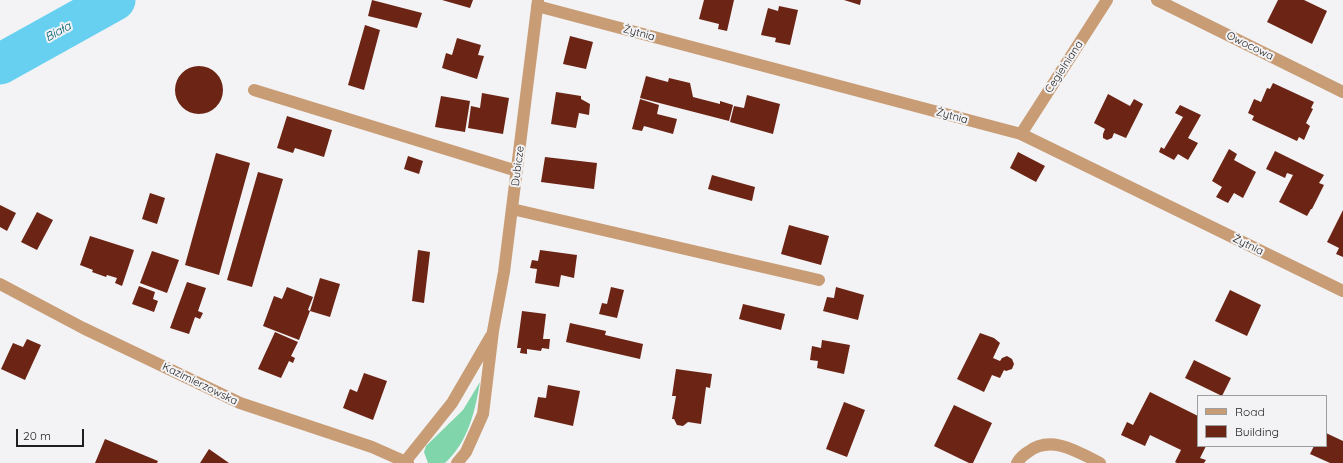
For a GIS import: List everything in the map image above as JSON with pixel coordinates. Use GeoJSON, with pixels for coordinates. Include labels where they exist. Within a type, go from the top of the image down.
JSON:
{"type":"FeatureCollection","features":[{"type":"Feature","properties":{"kind":"street","name":"Cegielniana"},"geometry":{"type":"LineString","coordinates":[[1021,134],[1107,0]]}},
{"type":"Feature","properties":{"kind":"street","name":"Owocowa"},"geometry":{"type":"LineString","coordinates":[[1157,0],[1343,92]]}},
{"type":"Feature","properties":{"kind":"street","name":"Żytnia"},"geometry":{"type":"LineString","coordinates":[[537,3],[1021,134],[1343,291]]}},
{"type":"Feature","properties":{"kind":"street","name":"Dubicze"},"geometry":{"type":"LineString","coordinates":[[457,463],[466,452],[483,414],[493,332],[504,272],[537,3]]}},
{"type":"Feature","properties":{"kind":"street"},"geometry":{"type":"LineString","coordinates":[[254,90],[517,171]]}},
{"type":"Feature","properties":{"kind":"street"},"geometry":{"type":"LineString","coordinates":[[512,209],[819,280]]}},
{"type":"Feature","properties":{"kind":"street","name":"Kazimierzowska"},"geometry":{"type":"LineString","coordinates":[[0,284],[82,328],[240,404],[372,447],[406,462]]}},
{"type":"Feature","properties":{"kind":"street","name":"Dubicze"},"geometry":{"type":"LineString","coordinates":[[406,462],[452,403],[493,332]]}},
{"type":"Feature","properties":{"kind":"street"},"geometry":{"type":"LineString","coordinates":[[1017,463],[1020,457],[1033,448],[1048,444],[1068,447],[1100,463]]}},
{"type":"Feature","properties":{"kind":"green space"},"geometry":{"type":"Polygon","coordinates":[[[480,382],[473,415],[465,436],[459,446],[445,463],[428,463],[424,452],[426,446],[463,410],[480,382]]]}},
{"type":"Feature","properties":{"kind":"building"},"geometry":{"type":"Polygon","coordinates":[[[372,0],[422,13],[417,28],[368,16],[372,0]]]}},
{"type":"Feature","properties":{"kind":"building"},"geometry":{"type":"Polygon","coordinates":[[[442,0],[473,0],[470,8],[442,0]]]}},
{"type":"Feature","properties":{"kind":"building"},"geometry":{"type":"Polygon","coordinates":[[[704,0],[734,0],[727,31],[718,29],[719,24],[699,19],[704,0]]]}},
{"type":"Feature","properties":{"kind":"building"},"geometry":{"type":"Polygon","coordinates":[[[844,0],[861,0],[860,5],[844,0]]]}},
{"type":"Feature","properties":{"kind":"building"},"geometry":{"type":"Polygon","coordinates":[[[1278,0],[1304,0],[1327,11],[1312,44],[1267,22],[1278,0]]]}},
{"type":"Feature","properties":{"kind":"building"},"geometry":{"type":"Polygon","coordinates":[[[779,6],[798,10],[790,45],[775,42],[776,38],[761,35],[768,8],[778,11],[779,6]]]}},
{"type":"Feature","properties":{"kind":"building"},"geometry":{"type":"Polygon","coordinates":[[[365,25],[380,30],[364,90],[348,85],[365,25]]]}},
{"type":"Feature","properties":{"kind":"building"},"geometry":{"type":"Polygon","coordinates":[[[570,36],[593,42],[586,69],[563,64],[570,36]]]}},
{"type":"Feature","properties":{"kind":"building"},"geometry":{"type":"Polygon","coordinates":[[[457,38],[481,45],[478,55],[484,56],[477,79],[442,68],[446,53],[452,55],[457,38]]]}},
{"type":"Feature","properties":{"kind":"building"},"geometry":{"type":"Polygon","coordinates":[[[194,66],[204,66],[216,73],[223,85],[223,95],[216,107],[204,114],[194,114],[186,110],[179,103],[175,95],[175,85],[179,77],[186,70],[194,66]]]}},
{"type":"Feature","properties":{"kind":"building"},"geometry":{"type":"Polygon","coordinates":[[[646,76],[668,82],[669,78],[690,83],[693,97],[720,104],[720,101],[733,105],[729,121],[640,98],[646,76]]]}},
{"type":"Feature","properties":{"kind":"building"},"geometry":{"type":"Polygon","coordinates":[[[1273,83],[1314,102],[1311,108],[1313,109],[1306,123],[1310,126],[1304,140],[1299,137],[1297,141],[1252,120],[1254,116],[1248,113],[1254,99],[1261,102],[1267,88],[1270,89],[1273,83]]]}},
{"type":"Feature","properties":{"kind":"building"},"geometry":{"type":"Polygon","coordinates":[[[556,92],[581,96],[581,99],[590,104],[589,115],[579,113],[576,128],[551,124],[556,92]]]}},
{"type":"Feature","properties":{"kind":"building"},"geometry":{"type":"Polygon","coordinates":[[[482,93],[509,98],[503,134],[468,128],[471,106],[480,108],[482,93]]]}},
{"type":"Feature","properties":{"kind":"building"},"geometry":{"type":"Polygon","coordinates":[[[1108,94],[1130,106],[1134,99],[1143,104],[1126,138],[1114,133],[1112,138],[1107,140],[1103,138],[1105,129],[1094,123],[1108,94]]]}},
{"type":"Feature","properties":{"kind":"building"},"geometry":{"type":"Polygon","coordinates":[[[747,95],[780,104],[773,134],[730,122],[734,106],[744,108],[747,95]]]}},
{"type":"Feature","properties":{"kind":"building"},"geometry":{"type":"Polygon","coordinates":[[[441,96],[470,101],[465,132],[435,127],[441,96]]]}},
{"type":"Feature","properties":{"kind":"building"},"geometry":{"type":"Polygon","coordinates":[[[640,99],[659,105],[657,114],[677,119],[673,134],[644,126],[642,131],[632,129],[640,99]]]}},
{"type":"Feature","properties":{"kind":"building"},"geometry":{"type":"Polygon","coordinates":[[[1180,105],[1201,115],[1188,138],[1198,143],[1188,160],[1178,154],[1174,160],[1159,152],[1161,147],[1164,149],[1183,117],[1175,113],[1180,105]]]}},
{"type":"Feature","properties":{"kind":"building"},"geometry":{"type":"Polygon","coordinates":[[[287,116],[332,130],[324,157],[295,148],[293,153],[277,148],[287,116]]]}},
{"type":"Feature","properties":{"kind":"building"},"geometry":{"type":"Polygon","coordinates":[[[1229,149],[1237,154],[1234,160],[1256,172],[1243,198],[1234,193],[1228,203],[1216,197],[1222,187],[1212,181],[1229,149]]]}},
{"type":"Feature","properties":{"kind":"building"},"geometry":{"type":"Polygon","coordinates":[[[1275,151],[1324,175],[1319,183],[1324,185],[1307,216],[1279,202],[1293,175],[1287,173],[1285,178],[1266,169],[1275,151]]]}},
{"type":"Feature","properties":{"kind":"building"},"geometry":{"type":"Polygon","coordinates":[[[1018,152],[1045,166],[1036,182],[1010,168],[1018,152]]]}},
{"type":"Feature","properties":{"kind":"building"},"geometry":{"type":"Polygon","coordinates":[[[216,153],[250,163],[219,275],[185,265],[216,153]]]}},
{"type":"Feature","properties":{"kind":"building"},"geometry":{"type":"Polygon","coordinates":[[[408,156],[423,161],[419,174],[404,169],[408,156]]]}},
{"type":"Feature","properties":{"kind":"building"},"geometry":{"type":"Polygon","coordinates":[[[545,157],[597,163],[594,189],[541,182],[545,157]]]}},
{"type":"Feature","properties":{"kind":"building"},"geometry":{"type":"Polygon","coordinates":[[[258,172],[283,179],[252,287],[227,280],[258,172]]]}},
{"type":"Feature","properties":{"kind":"building"},"geometry":{"type":"Polygon","coordinates":[[[712,175],[755,187],[752,201],[708,189],[712,175]]]}},
{"type":"Feature","properties":{"kind":"building"},"geometry":{"type":"Polygon","coordinates":[[[150,193],[165,198],[157,224],[142,219],[150,193]]]}},
{"type":"Feature","properties":{"kind":"building"},"geometry":{"type":"Polygon","coordinates":[[[0,205],[16,213],[7,231],[0,227],[0,205]]]}},
{"type":"Feature","properties":{"kind":"building"},"geometry":{"type":"Polygon","coordinates":[[[1343,210],[1343,257],[1336,254],[1339,248],[1327,242],[1343,210]]]}},
{"type":"Feature","properties":{"kind":"building"},"geometry":{"type":"Polygon","coordinates":[[[37,212],[53,220],[37,250],[21,242],[37,212]]]}},
{"type":"Feature","properties":{"kind":"building"},"geometry":{"type":"Polygon","coordinates":[[[789,225],[829,236],[821,265],[781,254],[789,225]]]}},
{"type":"Feature","properties":{"kind":"building"},"geometry":{"type":"Polygon","coordinates":[[[90,236],[134,250],[122,286],[115,283],[117,278],[107,275],[106,277],[92,272],[93,270],[80,265],[90,236]]]}},
{"type":"Feature","properties":{"kind":"building"},"geometry":{"type":"Polygon","coordinates":[[[418,250],[430,252],[424,303],[412,301],[418,250]]]}},
{"type":"Feature","properties":{"kind":"building"},"geometry":{"type":"Polygon","coordinates":[[[540,250],[577,255],[574,278],[561,275],[559,287],[535,283],[537,269],[530,268],[532,260],[538,261],[540,250]]]}},
{"type":"Feature","properties":{"kind":"building"},"geometry":{"type":"Polygon","coordinates":[[[152,251],[179,260],[167,293],[140,283],[152,251]]]}},
{"type":"Feature","properties":{"kind":"building"},"geometry":{"type":"Polygon","coordinates":[[[320,278],[340,284],[330,317],[310,311],[320,278]]]}},
{"type":"Feature","properties":{"kind":"building"},"geometry":{"type":"Polygon","coordinates":[[[187,282],[206,288],[198,311],[203,313],[200,319],[195,317],[189,334],[170,328],[187,282]]]}},
{"type":"Feature","properties":{"kind":"building"},"geometry":{"type":"Polygon","coordinates":[[[139,286],[155,292],[153,299],[158,301],[154,312],[132,304],[139,286]]]}},
{"type":"Feature","properties":{"kind":"building"},"geometry":{"type":"Polygon","coordinates":[[[287,287],[313,297],[308,310],[310,311],[299,340],[263,326],[274,296],[282,299],[287,287]]]}},
{"type":"Feature","properties":{"kind":"building"},"geometry":{"type":"Polygon","coordinates":[[[611,287],[624,290],[617,318],[599,314],[602,303],[607,304],[611,287]]]}},
{"type":"Feature","properties":{"kind":"building"},"geometry":{"type":"Polygon","coordinates":[[[836,287],[864,295],[858,320],[823,311],[827,297],[834,298],[836,287]]]}},
{"type":"Feature","properties":{"kind":"building"},"geometry":{"type":"Polygon","coordinates":[[[1230,290],[1261,305],[1247,336],[1215,321],[1230,290]]]}},
{"type":"Feature","properties":{"kind":"building"},"geometry":{"type":"Polygon","coordinates":[[[743,304],[785,314],[781,330],[739,319],[743,304]]]}},
{"type":"Feature","properties":{"kind":"building"},"geometry":{"type":"Polygon","coordinates":[[[522,311],[546,314],[543,339],[550,339],[549,349],[542,348],[541,351],[527,349],[527,354],[520,353],[521,348],[517,348],[522,311]]]}},
{"type":"Feature","properties":{"kind":"building"},"geometry":{"type":"Polygon","coordinates":[[[570,323],[606,331],[605,335],[643,344],[640,359],[566,342],[570,323]]]}},
{"type":"Feature","properties":{"kind":"building"},"geometry":{"type":"Polygon","coordinates":[[[275,332],[298,342],[291,356],[295,358],[293,363],[289,361],[281,378],[258,369],[275,332]]]}},
{"type":"Feature","properties":{"kind":"building"},"geometry":{"type":"Polygon","coordinates":[[[980,333],[994,338],[1000,343],[993,358],[1000,361],[1002,358],[1007,356],[1012,359],[1014,364],[1012,369],[1006,371],[1004,370],[1000,378],[992,375],[984,392],[957,379],[980,333]]]}},
{"type":"Feature","properties":{"kind":"building"},"geometry":{"type":"Polygon","coordinates":[[[27,339],[41,345],[25,380],[1,369],[13,343],[23,347],[27,339]]]}},
{"type":"Feature","properties":{"kind":"building"},"geometry":{"type":"Polygon","coordinates":[[[822,340],[850,345],[844,374],[817,368],[818,361],[810,360],[812,346],[821,348],[822,340]]]}},
{"type":"Feature","properties":{"kind":"building"},"geometry":{"type":"Polygon","coordinates":[[[1194,360],[1231,378],[1222,395],[1220,395],[1185,378],[1194,360]]]}},
{"type":"Feature","properties":{"kind":"building"},"geometry":{"type":"Polygon","coordinates":[[[676,369],[712,374],[710,388],[706,387],[701,424],[688,422],[683,426],[677,425],[674,419],[672,419],[676,396],[672,396],[676,369]]]}},
{"type":"Feature","properties":{"kind":"building"},"geometry":{"type":"Polygon","coordinates":[[[364,373],[387,381],[373,420],[343,408],[350,389],[357,392],[364,373]]]}},
{"type":"Feature","properties":{"kind":"building"},"geometry":{"type":"Polygon","coordinates":[[[548,385],[580,391],[573,426],[534,417],[538,397],[546,398],[548,385]]]}},
{"type":"Feature","properties":{"kind":"building"},"geometry":{"type":"Polygon","coordinates":[[[1150,392],[1197,416],[1197,447],[1206,447],[1200,458],[1206,460],[1204,463],[1177,463],[1175,462],[1181,450],[1150,435],[1145,446],[1121,435],[1127,422],[1133,425],[1150,392]]]}},
{"type":"Feature","properties":{"kind":"building"},"geometry":{"type":"Polygon","coordinates":[[[844,402],[865,410],[847,457],[826,449],[844,402]]]}},
{"type":"Feature","properties":{"kind":"building"},"geometry":{"type":"Polygon","coordinates":[[[954,405],[992,423],[973,463],[969,463],[934,446],[954,405]]]}},
{"type":"Feature","properties":{"kind":"building"},"geometry":{"type":"Polygon","coordinates":[[[1327,433],[1343,441],[1343,463],[1330,463],[1310,454],[1314,447],[1327,447],[1327,433]]]}},
{"type":"Feature","properties":{"kind":"building"},"geometry":{"type":"Polygon","coordinates":[[[105,439],[158,461],[157,463],[95,463],[105,439]]]}},
{"type":"Feature","properties":{"kind":"building"},"geometry":{"type":"Polygon","coordinates":[[[209,449],[229,463],[200,463],[209,449]]]}},
{"type":"Feature","properties":{"kind":"waterway","name":"Biała"},"geometry":{"type":"LineString","coordinates":[[0,64],[115,0]]}}]}
